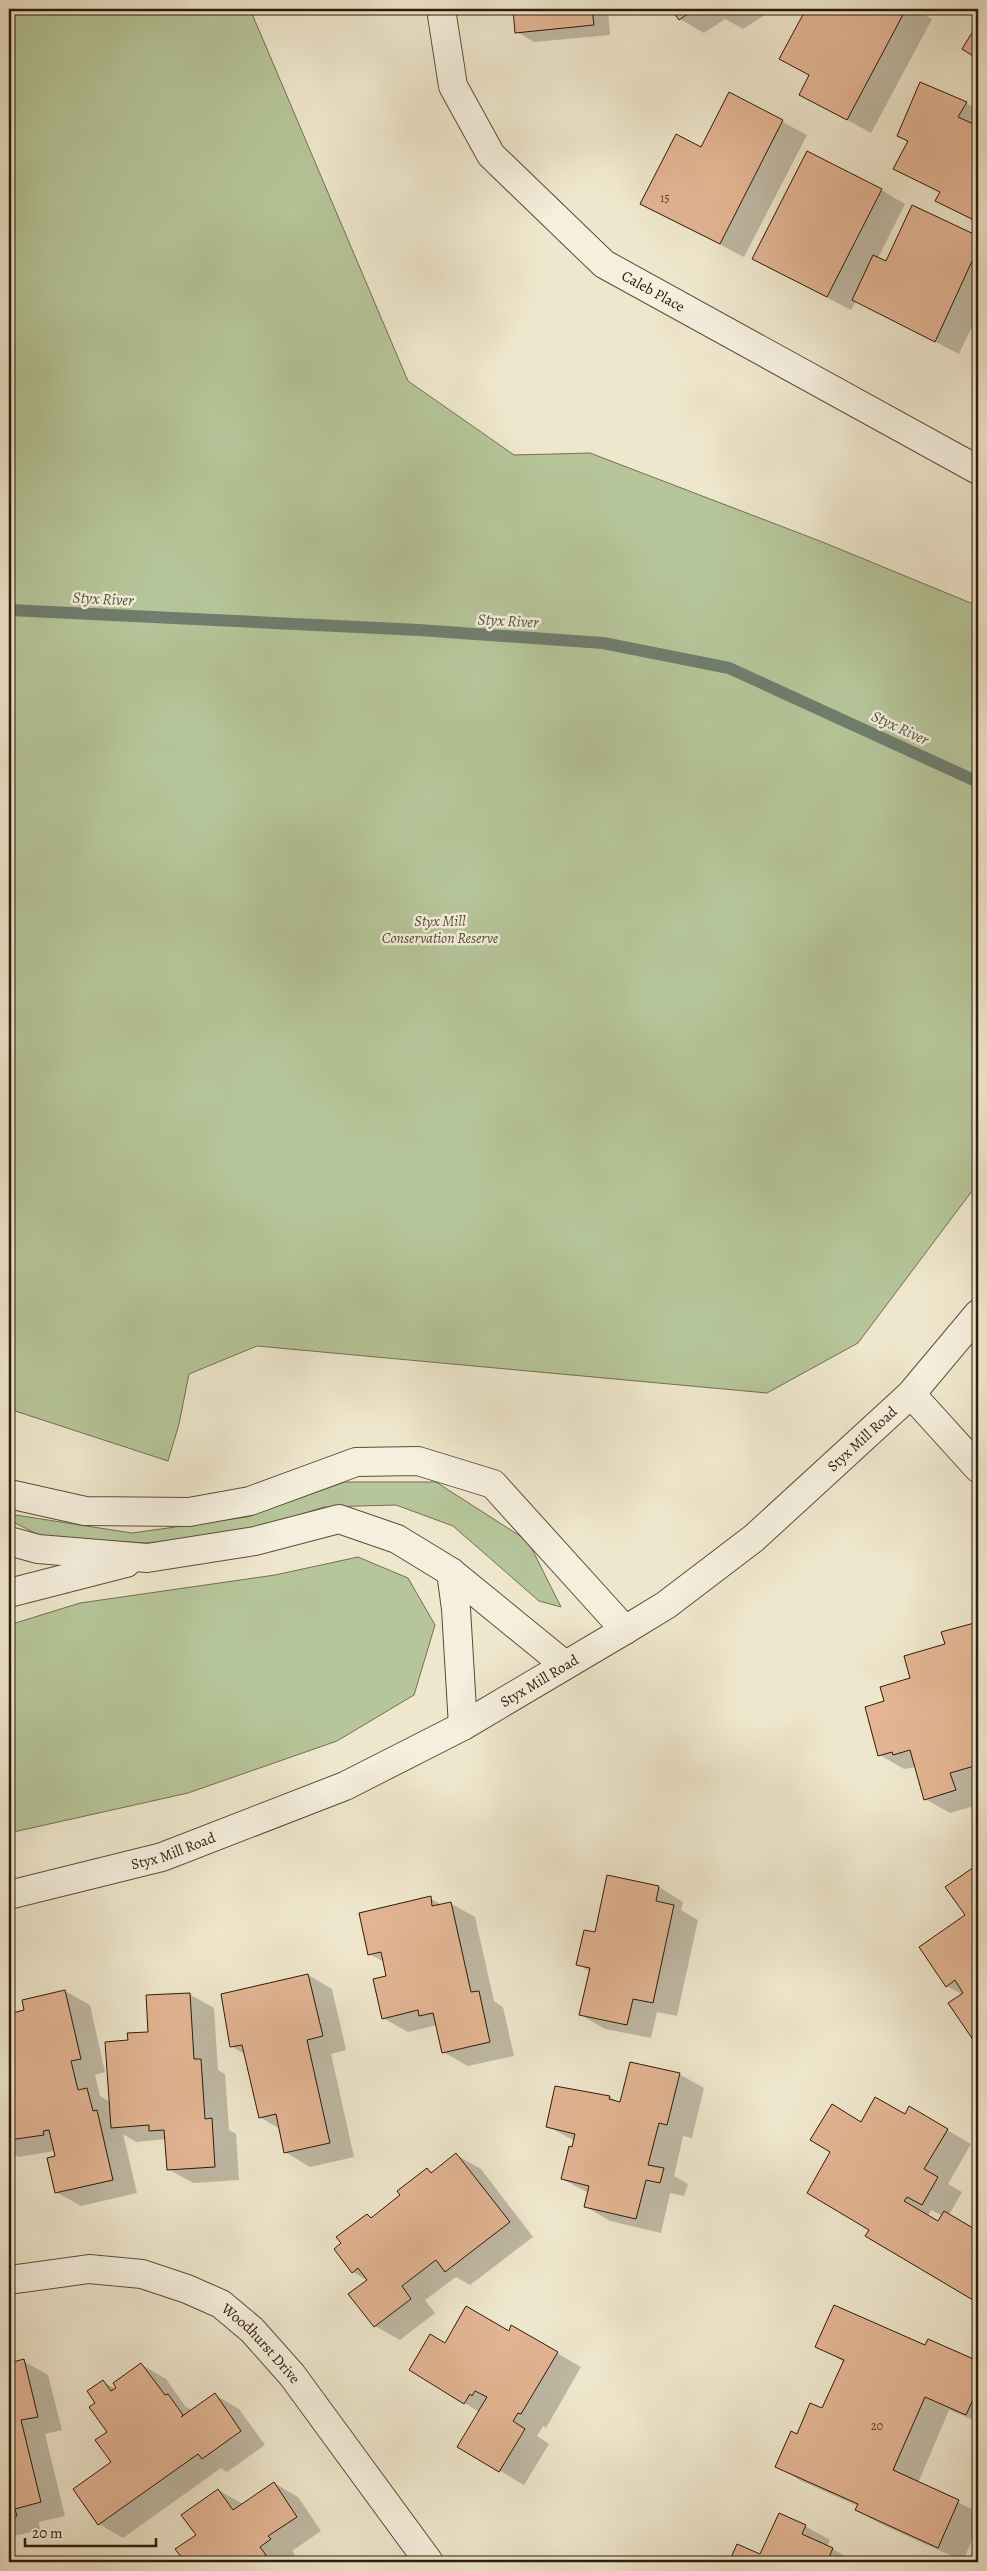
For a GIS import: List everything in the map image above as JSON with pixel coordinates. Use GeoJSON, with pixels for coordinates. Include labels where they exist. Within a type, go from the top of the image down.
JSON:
{"type":"FeatureCollection","features":[{"type":"Feature","properties":{"kind":"street","name":"Caleb Place"},"geometry":{"type":"LineString","coordinates":[[442,9],[453,86],[490,155],[604,264],[978,470]]}},
{"type":"Feature","properties":{"kind":"street","name":"Styx Mill Road"},"geometry":{"type":"LineString","coordinates":[[9,1894],[162,1857],[344,1786],[464,1726],[625,1630],[666,1605],[754,1538],[912,1394],[978,1314]]}},
{"type":"Feature","properties":{"kind":"street"},"geometry":{"type":"LineString","coordinates":[[912,1394],[978,1468]]}},
{"type":"Feature","properties":{"kind":"street"},"geometry":{"type":"LineString","coordinates":[[9,1494],[85,1511],[189,1512],[250,1501],[356,1462],[418,1461],[493,1484],[625,1630]]}},
{"type":"Feature","properties":{"kind":"street"},"geometry":{"type":"LineString","coordinates":[[9,1593],[147,1558],[255,1541],[339,1520],[397,1539],[451,1572],[564,1665]]}},
{"type":"Feature","properties":{"kind":"street"},"geometry":{"type":"LineString","coordinates":[[9,1541],[38,1549],[147,1558]]}},
{"type":"Feature","properties":{"kind":"street"},"geometry":{"type":"LineString","coordinates":[[451,1572],[456,1609],[464,1726]]}},
{"type":"Feature","properties":{"kind":"street","name":"Woodhurst Drive"},"geometry":{"type":"LineString","coordinates":[[9,2280],[89,2269],[142,2274],[187,2289],[221,2304],[252,2330],[292,2375],[429,2562]]}},
{"type":"Feature","properties":{"kind":"green space","name":"Styx Mill Conservation Reserve"},"geometry":{"type":"Polygon","coordinates":[[[9,9],[250,9],[408,381],[514,455],[590,453],[825,543],[978,606],[978,1183],[858,1343],[767,1393],[257,1346],[189,1374],[179,1424],[168,1461],[9,1409],[9,9]]]}},
{"type":"Feature","properties":{"kind":"green space"},"geometry":{"type":"Polygon","coordinates":[[[345,1482],[436,1482],[528,1541],[561,1607],[539,1601],[453,1526],[396,1505],[324,1507],[246,1532],[146,1543],[43,1537],[9,1520],[9,1514],[132,1533],[247,1517],[345,1482]]]}},
{"type":"Feature","properties":{"kind":"green space"},"geometry":{"type":"Polygon","coordinates":[[[358,1557],[408,1578],[435,1625],[414,1695],[337,1741],[188,1793],[9,1833],[9,1625],[80,1603],[275,1575],[358,1557]]]}},
{"type":"Feature","properties":{"kind":"building"},"geometry":{"type":"Polygon","coordinates":[[[513,9],[592,9],[594,25],[515,33],[513,9]]]}},
{"type":"Feature","properties":{"kind":"building"},"geometry":{"type":"Polygon","coordinates":[[[671,9],[695,9],[679,20],[671,9]]]}},
{"type":"Feature","properties":{"kind":"building"},"geometry":{"type":"Polygon","coordinates":[[[806,9],[906,9],[847,120],[799,95],[809,75],[779,59],[806,9]]]}},
{"type":"Feature","properties":{"kind":"building"},"geometry":{"type":"Polygon","coordinates":[[[978,23],[978,59],[962,49],[978,23]]]}},
{"type":"Feature","properties":{"kind":"building"},"geometry":{"type":"Polygon","coordinates":[[[920,82],[967,102],[958,117],[978,126],[978,222],[935,201],[940,192],[893,169],[908,141],[897,136],[920,82]]]}},
{"type":"Feature","properties":{"kind":"building"},"geometry":{"type":"Polygon","coordinates":[[[729,92],[783,120],[720,244],[640,204],[676,134],[701,147],[729,92]]]}},
{"type":"Feature","properties":{"kind":"building"},"geometry":{"type":"Polygon","coordinates":[[[807,151],[882,189],[827,297],[752,259],[807,151]]]}},
{"type":"Feature","properties":{"kind":"building"},"geometry":{"type":"Polygon","coordinates":[[[912,205],[978,236],[978,248],[935,342],[852,300],[873,255],[886,261],[912,205]]]}},
{"type":"Feature","properties":{"kind":"building"},"geometry":{"type":"Polygon","coordinates":[[[978,1622],[978,1765],[950,1773],[956,1790],[924,1800],[910,1750],[893,1755],[892,1752],[878,1756],[865,1707],[884,1701],[880,1687],[910,1678],[904,1656],[945,1644],[941,1632],[978,1622]]]}},
{"type":"Feature","properties":{"kind":"building"},"geometry":{"type":"Polygon","coordinates":[[[974,1867],[978,1872],[978,2047],[948,2003],[963,1993],[955,1980],[946,1987],[919,1947],[965,1915],[945,1887],[974,1867]]]}},
{"type":"Feature","properties":{"kind":"building"},"geometry":{"type":"Polygon","coordinates":[[[607,1875],[659,1886],[656,1901],[674,1905],[653,2003],[633,1999],[627,2025],[579,2015],[590,1968],[576,1965],[584,1930],[595,1932],[607,1875]]]}},
{"type":"Feature","properties":{"kind":"building"},"geometry":{"type":"Polygon","coordinates":[[[431,1896],[432,1906],[451,1902],[471,1992],[479,1991],[490,2042],[442,2053],[433,2013],[419,2016],[418,2010],[382,2019],[373,1979],[386,1976],[381,1952],[368,1955],[359,1913],[431,1896]]]}},
{"type":"Feature","properties":{"kind":"building"},"geometry":{"type":"Polygon","coordinates":[[[308,1974],[323,2036],[307,2040],[330,2143],[284,2153],[276,2114],[259,2118],[242,2045],[230,2047],[221,1994],[308,1974]]]}},
{"type":"Feature","properties":{"kind":"building"},"geometry":{"type":"Polygon","coordinates":[[[65,1990],[81,2059],[71,2061],[78,2090],[87,2088],[93,2111],[97,2110],[113,2180],[55,2193],[47,2158],[55,2156],[49,2130],[43,2131],[44,2135],[9,2140],[9,2014],[24,2010],[22,2000],[65,1990]]]}},
{"type":"Feature","properties":{"kind":"building"},"geometry":{"type":"Polygon","coordinates":[[[190,1993],[194,2059],[201,2059],[205,2119],[212,2118],[215,2167],[167,2170],[164,2130],[149,2131],[149,2125],[111,2128],[105,2042],[128,2040],[127,2033],[148,2032],[146,1995],[190,1993]]]}},
{"type":"Feature","properties":{"kind":"building"},"geometry":{"type":"Polygon","coordinates":[[[630,2062],[680,2073],[667,2125],[659,2123],[648,2165],[664,2168],[660,2183],[646,2180],[636,2219],[584,2207],[589,2186],[561,2179],[569,2146],[572,2147],[575,2134],[546,2127],[555,2086],[610,2096],[609,2099],[620,2102],[630,2062]]]}},
{"type":"Feature","properties":{"kind":"building"},"geometry":{"type":"Polygon","coordinates":[[[875,2097],[905,2114],[909,2106],[948,2129],[924,2169],[938,2177],[922,2205],[907,2197],[904,2201],[938,2221],[944,2211],[978,2231],[978,2303],[865,2236],[869,2230],[807,2193],[830,2152],[810,2140],[832,2104],[861,2122],[875,2097]]]}},
{"type":"Feature","properties":{"kind":"building"},"geometry":{"type":"Polygon","coordinates":[[[456,2153],[510,2222],[445,2272],[436,2260],[402,2286],[411,2299],[374,2327],[348,2294],[367,2280],[358,2268],[352,2273],[334,2249],[341,2243],[336,2237],[367,2214],[371,2218],[400,2195],[397,2191],[427,2168],[431,2173],[456,2153]]]}},
{"type":"Feature","properties":{"kind":"building"},"geometry":{"type":"Polygon","coordinates":[[[834,2305],[925,2345],[928,2339],[978,2361],[978,2388],[966,2415],[925,2397],[893,2470],[959,2500],[938,2548],[855,2510],[858,2504],[775,2467],[791,2431],[797,2434],[810,2403],[822,2408],[844,2360],[815,2347],[834,2305]]]}},
{"type":"Feature","properties":{"kind":"building"},"geometry":{"type":"Polygon","coordinates":[[[466,2306],[509,2331],[511,2325],[558,2352],[521,2414],[518,2413],[513,2421],[525,2429],[499,2472],[457,2447],[487,2397],[475,2391],[472,2396],[470,2394],[464,2404],[409,2370],[430,2334],[445,2343],[466,2306]]]}},
{"type":"Feature","properties":{"kind":"building"},"geometry":{"type":"Polygon","coordinates":[[[24,2359],[38,2417],[21,2420],[41,2502],[15,2509],[17,2516],[9,2518],[9,2363],[24,2359]]]}},
{"type":"Feature","properties":{"kind":"building"},"geometry":{"type":"Polygon","coordinates":[[[141,2363],[165,2395],[168,2394],[183,2415],[181,2417],[215,2393],[241,2431],[202,2459],[198,2454],[98,2525],[73,2489],[111,2462],[95,2440],[107,2432],[89,2407],[95,2403],[87,2391],[103,2380],[111,2391],[116,2388],[113,2383],[141,2363]]]}},
{"type":"Feature","properties":{"kind":"building"},"geometry":{"type":"Polygon","coordinates":[[[274,2482],[297,2517],[268,2536],[271,2539],[260,2547],[266,2555],[261,2559],[263,2562],[185,2562],[175,2549],[196,2535],[181,2515],[218,2489],[233,2510],[274,2482]]]}},
{"type":"Feature","properties":{"kind":"building"},"geometry":{"type":"Polygon","coordinates":[[[779,2513],[806,2525],[802,2534],[833,2548],[827,2562],[729,2562],[737,2544],[760,2554],[779,2513]]]}},
{"type":"Feature","properties":{"kind":"waterway","name":"Styx River"},"geometry":{"type":"LineString","coordinates":[[9,610],[419,630],[603,643],[729,668],[978,782]]}}]}
